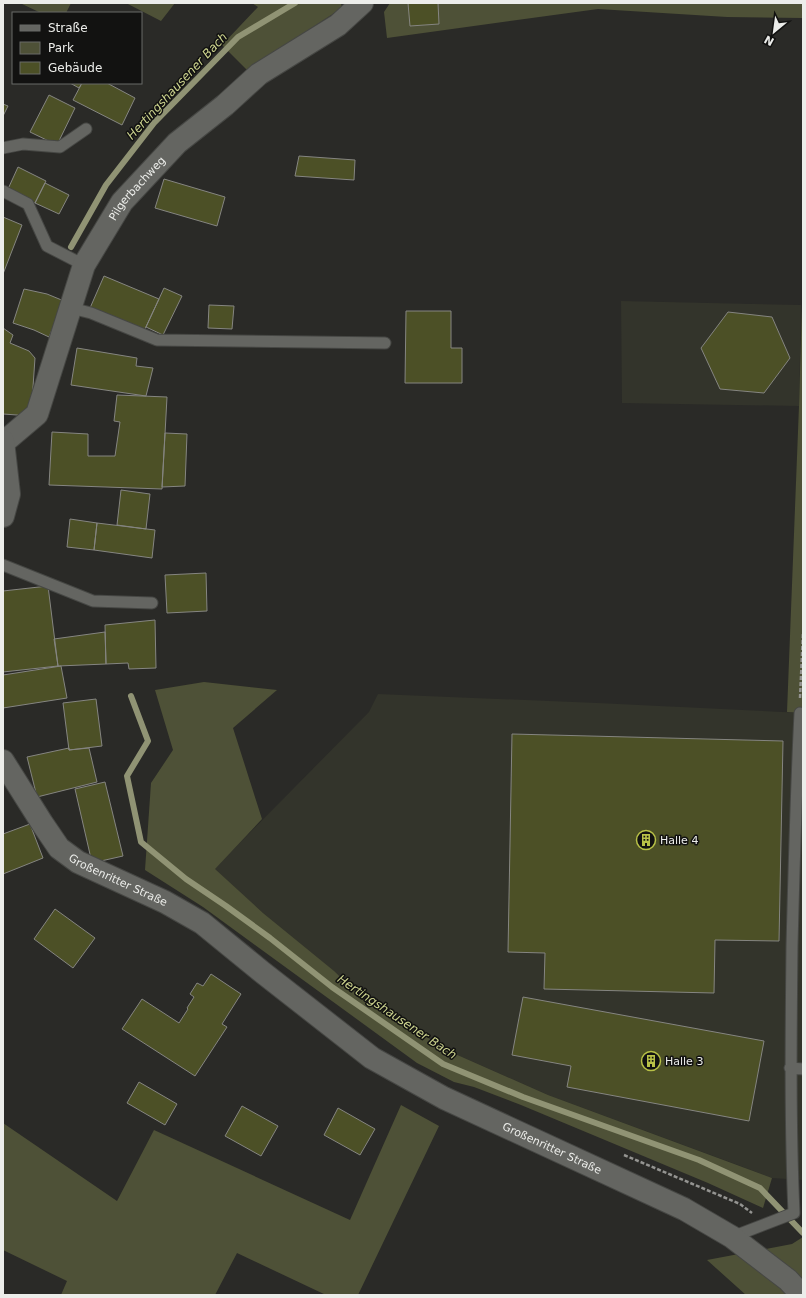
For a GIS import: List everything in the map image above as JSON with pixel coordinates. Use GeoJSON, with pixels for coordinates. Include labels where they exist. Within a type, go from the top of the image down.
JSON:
{"type":"FeatureCollection","features":[{"type":"Feature","properties":{"kind":"street","name":"Pilgerbachweg"},"geometry":{"type":"LineString","coordinates":[[3,442],[37,414],[84,265],[122,202],[178,143],[225,105],[259,74],[338,25],[362,3]]}},
{"type":"Feature","properties":{"kind":"street"},"geometry":{"type":"LineString","coordinates":[[3,442],[10,494],[3,516]]}},
{"type":"Feature","properties":{"kind":"street","name":"Großenritter Straße"},"geometry":{"type":"LineString","coordinates":[[3,761],[42,823],[60,848],[78,862],[165,902],[202,923],[372,1058],[444,1098],[684,1209],[732,1237],[788,1280],[802,1295]]}},
{"type":"Feature","properties":{"kind":"lane"},"geometry":{"type":"LineString","coordinates":[[3,148],[23,144],[60,147],[86,129]]}},
{"type":"Feature","properties":{"kind":"lane"},"geometry":{"type":"LineString","coordinates":[[3,191],[8,192],[28,204],[47,246],[84,265]]}},
{"type":"Feature","properties":{"kind":"lane"},"geometry":{"type":"LineString","coordinates":[[71,308],[91,313],[157,340],[385,343]]}},
{"type":"Feature","properties":{"kind":"lane"},"geometry":{"type":"LineString","coordinates":[[3,565],[93,601],[152,603]]}},
{"type":"Feature","properties":{"kind":"lane"},"geometry":{"type":"LineString","coordinates":[[732,1237],[794,1213],[790,1068],[795,803],[800,713]]}},
{"type":"Feature","properties":{"kind":"lane"},"geometry":{"type":"LineString","coordinates":[[790,1068],[803,1069]]}},
{"type":"Feature","properties":{"kind":"path"},"geometry":{"type":"LineString","coordinates":[[800,713],[803,632]]}},
{"type":"Feature","properties":{"kind":"shaded area"},"geometry":{"type":"Polygon","coordinates":[[[621,301],[801,305],[799,406],[622,403],[621,301]]]}},
{"type":"Feature","properties":{"kind":"shaded area"},"geometry":{"type":"Polygon","coordinates":[[[378,694],[803,713],[803,1180],[772,1178],[548,1095],[453,1053],[361,997],[333,971],[263,913],[214,869],[369,712],[378,694]]]}},
{"type":"Feature","properties":{"kind":"green space"},"geometry":{"type":"Polygon","coordinates":[[[20,3],[71,3],[66,12],[39,12],[20,3]]]}},
{"type":"Feature","properties":{"kind":"green space"},"geometry":{"type":"Polygon","coordinates":[[[126,3],[175,3],[161,21],[126,3]]]}},
{"type":"Feature","properties":{"kind":"green space"},"geometry":{"type":"Polygon","coordinates":[[[252,3],[341,3],[342,8],[247,70],[222,45],[258,7],[252,3]]]}},
{"type":"Feature","properties":{"kind":"green space"},"geometry":{"type":"Polygon","coordinates":[[[390,3],[803,3],[803,18],[727,17],[598,9],[387,38],[384,12],[390,3]]]}},
{"type":"Feature","properties":{"kind":"green space"},"geometry":{"type":"Polygon","coordinates":[[[803,269],[803,713],[787,712],[803,269]]]}},
{"type":"Feature","properties":{"kind":"green space"},"geometry":{"type":"Polygon","coordinates":[[[204,682],[277,690],[233,728],[262,819],[215,869],[263,913],[334,971],[361,997],[453,1053],[548,1095],[772,1178],[763,1208],[708,1183],[521,1105],[474,1087],[454,1082],[417,1063],[203,907],[145,870],[151,783],[173,750],[155,690],[204,682]]]}},
{"type":"Feature","properties":{"kind":"green space"},"geometry":{"type":"Polygon","coordinates":[[[401,1105],[439,1126],[358,1295],[326,1295],[237,1253],[215,1295],[61,1295],[67,1281],[3,1250],[3,1123],[117,1201],[154,1130],[350,1220],[401,1105]]]}},
{"type":"Feature","properties":{"kind":"green space"},"geometry":{"type":"Polygon","coordinates":[[[803,1237],[803,1295],[746,1295],[707,1260],[792,1244],[803,1237]]]}},
{"type":"Feature","properties":{"kind":"building"},"geometry":{"type":"Polygon","coordinates":[[[408,3],[438,3],[439,24],[410,26],[408,3]]]}},
{"type":"Feature","properties":{"kind":"building"},"geometry":{"type":"Polygon","coordinates":[[[72,84],[81,84],[79,88],[72,84]]]}},
{"type":"Feature","properties":{"kind":"building"},"geometry":{"type":"Polygon","coordinates":[[[81,84],[109,84],[135,98],[122,125],[73,100],[81,84]]]}},
{"type":"Feature","properties":{"kind":"building"},"geometry":{"type":"Polygon","coordinates":[[[49,95],[75,108],[57,145],[30,132],[49,95]]]}},
{"type":"Feature","properties":{"kind":"building"},"geometry":{"type":"Polygon","coordinates":[[[3,104],[8,106],[3,116],[3,104]]]}},
{"type":"Feature","properties":{"kind":"building"},"geometry":{"type":"Polygon","coordinates":[[[299,156],[355,160],[354,180],[295,176],[299,156]]]}},
{"type":"Feature","properties":{"kind":"building"},"geometry":{"type":"Polygon","coordinates":[[[18,167],[46,181],[35,203],[8,189],[18,167]]]}},
{"type":"Feature","properties":{"kind":"building"},"geometry":{"type":"Polygon","coordinates":[[[164,179],[225,197],[217,226],[155,208],[164,179]]]}},
{"type":"Feature","properties":{"kind":"building"},"geometry":{"type":"Polygon","coordinates":[[[45,183],[69,195],[59,214],[35,203],[45,183]]]}},
{"type":"Feature","properties":{"kind":"building"},"geometry":{"type":"Polygon","coordinates":[[[3,217],[22,225],[3,274],[3,217]]]}},
{"type":"Feature","properties":{"kind":"building"},"geometry":{"type":"Polygon","coordinates":[[[104,276],[159,299],[144,331],[90,308],[104,276]]]}},
{"type":"Feature","properties":{"kind":"building"},"geometry":{"type":"Polygon","coordinates":[[[164,288],[182,296],[163,335],[146,327],[164,288]]]}},
{"type":"Feature","properties":{"kind":"building"},"geometry":{"type":"Polygon","coordinates":[[[24,289],[47,294],[64,301],[49,337],[13,323],[24,289]]]}},
{"type":"Feature","properties":{"kind":"building"},"geometry":{"type":"Polygon","coordinates":[[[209,305],[234,306],[232,329],[208,328],[209,305]]]}},
{"type":"Feature","properties":{"kind":"building"},"geometry":{"type":"Polygon","coordinates":[[[406,311],[451,311],[451,348],[462,348],[462,383],[405,383],[406,311]]]}},
{"type":"Feature","properties":{"kind":"building"},"geometry":{"type":"Polygon","coordinates":[[[728,312],[772,317],[790,358],[764,393],[720,389],[701,348],[728,312]]]}},
{"type":"Feature","properties":{"kind":"building"},"geometry":{"type":"Polygon","coordinates":[[[3,328],[13,335],[10,343],[29,351],[35,358],[31,416],[3,414],[3,328]]]}},
{"type":"Feature","properties":{"kind":"building"},"geometry":{"type":"Polygon","coordinates":[[[77,348],[137,358],[136,366],[153,368],[146,396],[71,385],[77,348]]]}},
{"type":"Feature","properties":{"kind":"building"},"geometry":{"type":"Polygon","coordinates":[[[117,395],[167,397],[162,489],[49,485],[52,432],[88,434],[88,456],[115,456],[120,422],[114,421],[117,395]]]}},
{"type":"Feature","properties":{"kind":"building"},"geometry":{"type":"Polygon","coordinates":[[[165,433],[187,434],[185,486],[162,487],[165,433]]]}},
{"type":"Feature","properties":{"kind":"building"},"geometry":{"type":"Polygon","coordinates":[[[121,490],[150,494],[146,529],[117,525],[121,490]]]}},
{"type":"Feature","properties":{"kind":"building"},"geometry":{"type":"Polygon","coordinates":[[[70,519],[97,523],[94,550],[67,547],[70,519]]]}},
{"type":"Feature","properties":{"kind":"building"},"geometry":{"type":"Polygon","coordinates":[[[97,523],[155,530],[152,558],[94,550],[97,523]]]}},
{"type":"Feature","properties":{"kind":"building"},"geometry":{"type":"Polygon","coordinates":[[[206,573],[207,611],[167,613],[165,575],[206,573]]]}},
{"type":"Feature","properties":{"kind":"building"},"geometry":{"type":"Polygon","coordinates":[[[48,586],[58,666],[3,672],[3,591],[48,586]]]}},
{"type":"Feature","properties":{"kind":"building"},"geometry":{"type":"Polygon","coordinates":[[[155,620],[156,668],[129,669],[128,663],[106,664],[105,625],[155,620]]]}},
{"type":"Feature","properties":{"kind":"building"},"geometry":{"type":"Polygon","coordinates":[[[105,632],[106,664],[58,666],[54,639],[105,632]]]}},
{"type":"Feature","properties":{"kind":"building"},"geometry":{"type":"Polygon","coordinates":[[[61,666],[67,698],[3,708],[3,675],[61,666]]]}},
{"type":"Feature","properties":{"kind":"building"},"geometry":{"type":"Polygon","coordinates":[[[96,699],[102,746],[69,750],[63,703],[96,699]]]}},
{"type":"Feature","properties":{"kind":"building","name":"Halle 4"},"geometry":{"type":"Polygon","coordinates":[[[512,734],[783,741],[779,941],[715,940],[714,993],[544,989],[545,953],[508,952],[512,734]]]}},
{"type":"Feature","properties":{"kind":"building"},"geometry":{"type":"Polygon","coordinates":[[[69,748],[69,750],[89,748],[97,782],[37,797],[27,757],[69,748]]]}},
{"type":"Feature","properties":{"kind":"building"},"geometry":{"type":"Polygon","coordinates":[[[105,782],[123,856],[92,863],[75,789],[105,782]]]}},
{"type":"Feature","properties":{"kind":"building"},"geometry":{"type":"Polygon","coordinates":[[[30,824],[43,858],[3,874],[3,834],[30,824]]]}},
{"type":"Feature","properties":{"kind":"building"},"geometry":{"type":"Polygon","coordinates":[[[55,909],[95,938],[73,968],[34,939],[55,909]]]}},
{"type":"Feature","properties":{"kind":"building"},"geometry":{"type":"Polygon","coordinates":[[[211,974],[241,994],[222,1024],[227,1027],[195,1076],[122,1029],[142,999],[179,1023],[194,997],[190,994],[197,983],[203,986],[211,974]]]}},
{"type":"Feature","properties":{"kind":"building","name":"Halle 3"},"geometry":{"type":"Polygon","coordinates":[[[523,997],[764,1041],[749,1121],[567,1087],[571,1066],[512,1055],[523,997]]]}},
{"type":"Feature","properties":{"kind":"building"},"geometry":{"type":"Polygon","coordinates":[[[139,1082],[177,1104],[165,1125],[127,1103],[139,1082]]]}},
{"type":"Feature","properties":{"kind":"building"},"geometry":{"type":"Polygon","coordinates":[[[242,1106],[278,1126],[261,1156],[225,1136],[242,1106]]]}},
{"type":"Feature","properties":{"kind":"building"},"geometry":{"type":"Polygon","coordinates":[[[338,1108],[375,1129],[360,1155],[324,1135],[338,1108]]]}},
{"type":"Feature","properties":{"kind":"waterway","name":"Hertingshausener Bach"},"geometry":{"type":"LineString","coordinates":[[71,247],[106,185],[154,123],[238,37],[295,3]]}},
{"type":"Feature","properties":{"kind":"waterway","name":"Hertingshausener Bach"},"geometry":{"type":"LineString","coordinates":[[131,696],[148,741],[127,776],[141,842],[186,879],[270,938],[332,987],[443,1064],[523,1097],[699,1160],[760,1188],[803,1233]]}},
{"type":"Feature","properties":{"kind":"place","name":"Halle 4"},"geometry":{"type":"Point","coordinates":[646,840]}},
{"type":"Feature","properties":{"kind":"place","name":"Halle 3"},"geometry":{"type":"Point","coordinates":[651,1061]}}]}
